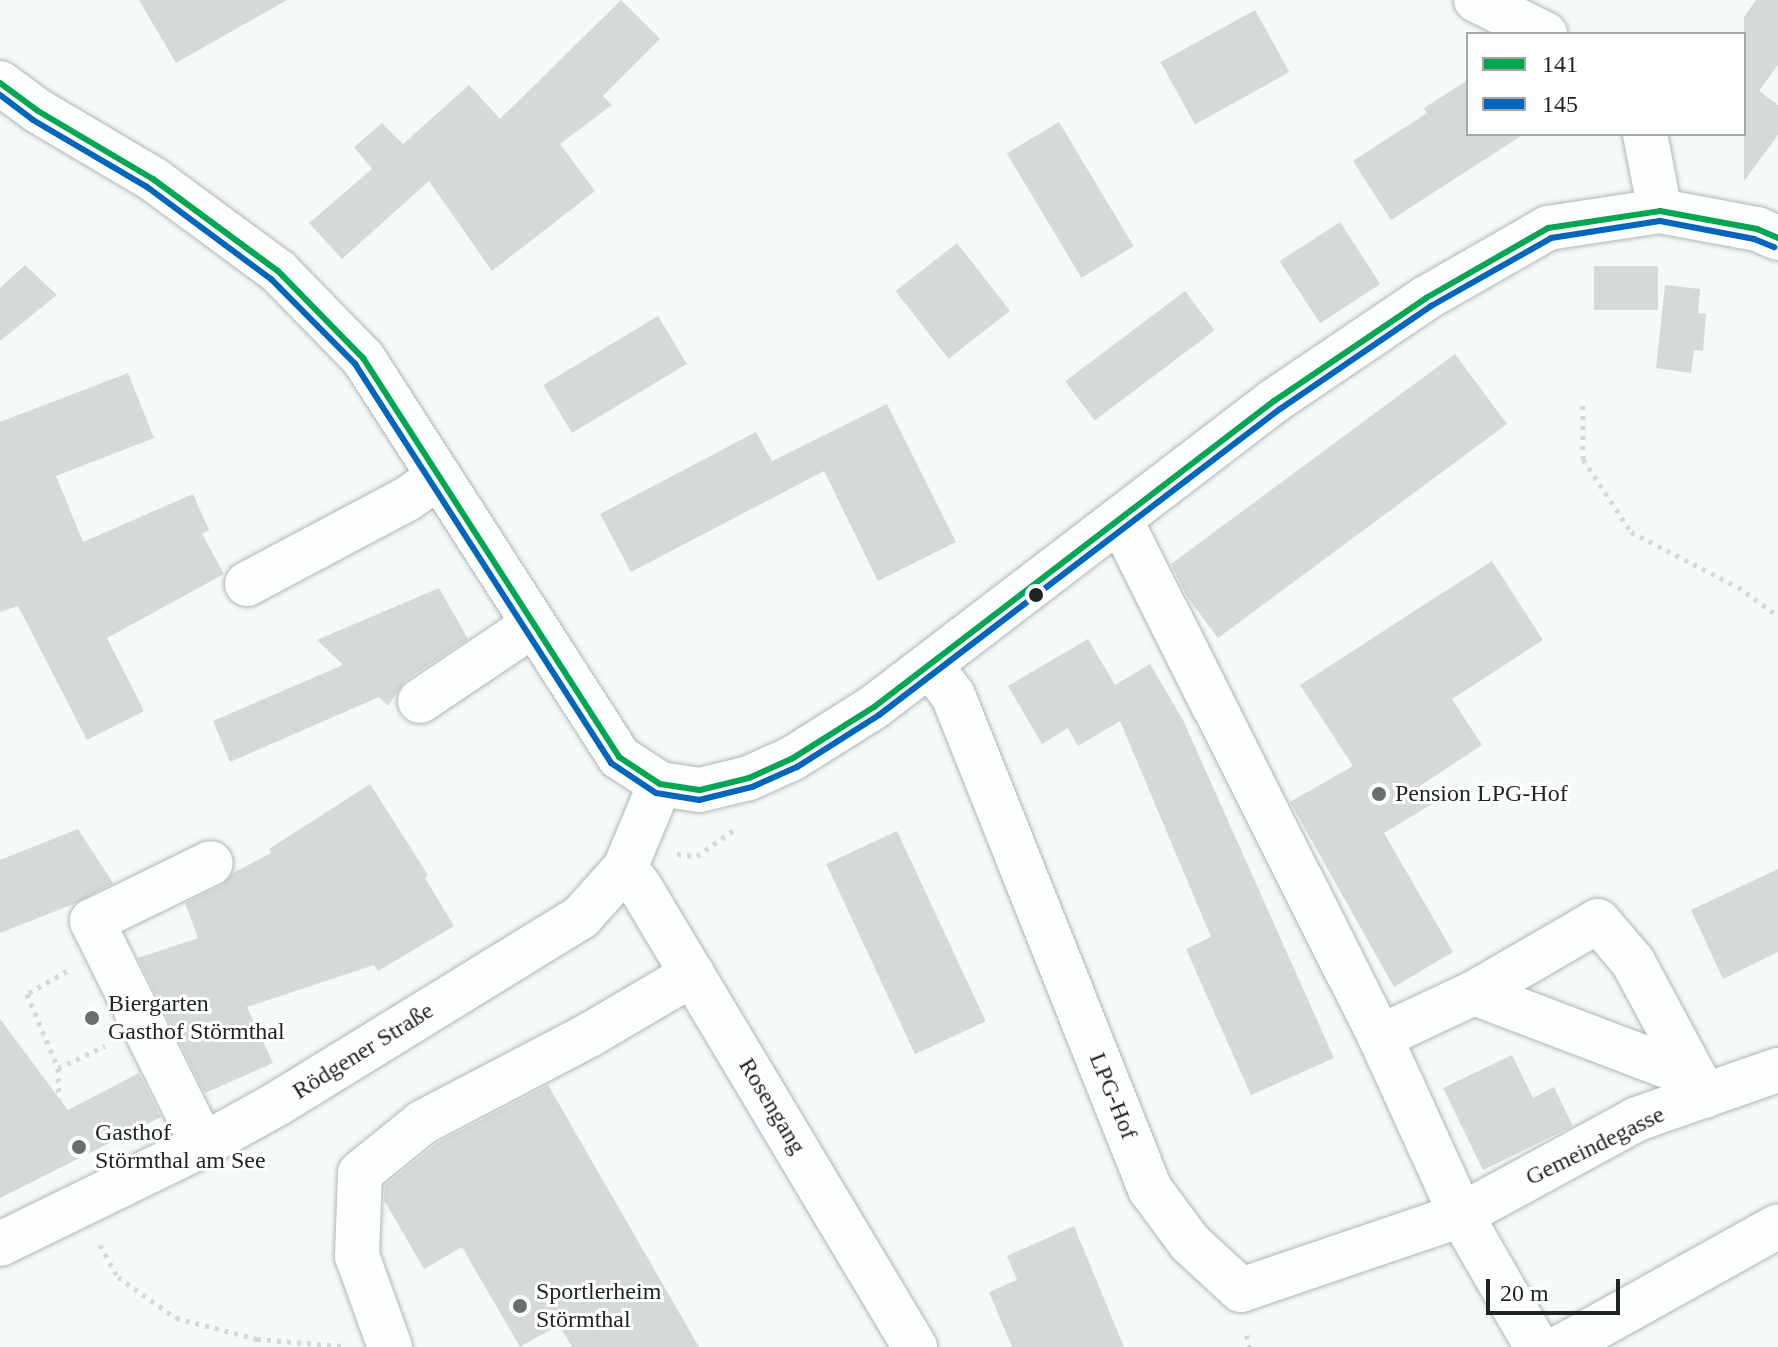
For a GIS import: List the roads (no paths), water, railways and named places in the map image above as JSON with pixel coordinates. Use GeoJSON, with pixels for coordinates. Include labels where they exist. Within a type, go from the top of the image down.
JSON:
{"type":"FeatureCollection","features":[{"type":"Feature","properties":{"kind":"street"},"geometry":{"type":"LineString","coordinates":[[1476,0],[1541,32]]}},
{"type":"Feature","properties":{"kind":"street"},"geometry":{"type":"LineString","coordinates":[[0,83],[38,111],[153,179],[278,271],[363,358],[619,757],[660,784],[700,790],[749,778],[793,758],[874,707],[1274,401],[1426,298],[1548,228],[1660,211],[1757,229],[1778,238]]}},
{"type":"Feature","properties":{"kind":"street"},"geometry":{"type":"LineString","coordinates":[[1645,136],[1660,211]]}},
{"type":"Feature","properties":{"kind":"street"},"geometry":{"type":"LineString","coordinates":[[247,584],[407,499],[438,477]]}},
{"type":"Feature","properties":{"kind":"street"},"geometry":{"type":"LineString","coordinates":[[1120,519],[1380,1037],[1461,1215],[1537,1347]]}},
{"type":"Feature","properties":{"kind":"street"},"geometry":{"type":"LineString","coordinates":[[420,701],[533,625]]}},
{"type":"Feature","properties":{"kind":"street","name":"LPG-Hof"},"geometry":{"type":"LineString","coordinates":[[930,665],[953,695],[1150,1189],[1190,1243],[1241,1290],[1461,1215]]}},
{"type":"Feature","properties":{"kind":"street","name":"Rödgener Straße"},"geometry":{"type":"LineString","coordinates":[[0,1244],[203,1145],[277,1104],[581,917],[625,868],[660,784]]}},
{"type":"Feature","properties":{"kind":"street"},"geometry":{"type":"LineString","coordinates":[[203,1145],[92,921],[211,863]]}},
{"type":"Feature","properties":{"kind":"street","name":"Rosengang"},"geometry":{"type":"LineString","coordinates":[[625,868],[693,974],[915,1347]]}},
{"type":"Feature","properties":{"kind":"street"},"geometry":{"type":"LineString","coordinates":[[1380,1037],[1474,993],[1598,921],[1633,962],[1700,1086]]}},
{"type":"Feature","properties":{"kind":"street"},"geometry":{"type":"LineString","coordinates":[[386,1341],[357,1256],[360,1173],[423,1122],[591,1034],[693,974]]}},
{"type":"Feature","properties":{"kind":"street"},"geometry":{"type":"LineString","coordinates":[[1474,993],[1700,1086]]}},
{"type":"Feature","properties":{"kind":"street","name":"Gemeindegasse"},"geometry":{"type":"LineString","coordinates":[[1461,1215],[1700,1086],[1778,1070]]}},
{"type":"Feature","properties":{"kind":"street"},"geometry":{"type":"LineString","coordinates":[[1561,1347],[1778,1226]]}},
{"type":"Feature","properties":{"kind":"place","name":"Pension LPG-Hof"},"geometry":{"type":"Point","coordinates":[1379,794]}},
{"type":"Feature","properties":{"kind":"place","name":"Biergarten Gasthof Störmthal"},"geometry":{"type":"Point","coordinates":[92,1018]}},
{"type":"Feature","properties":{"kind":"place","name":"Gasthof Störmthal am See"},"geometry":{"type":"Point","coordinates":[79,1147]}},
{"type":"Feature","properties":{"kind":"place","name":"Sportlerheim Störmthal"},"geometry":{"type":"Point","coordinates":[520,1306]}}]}
